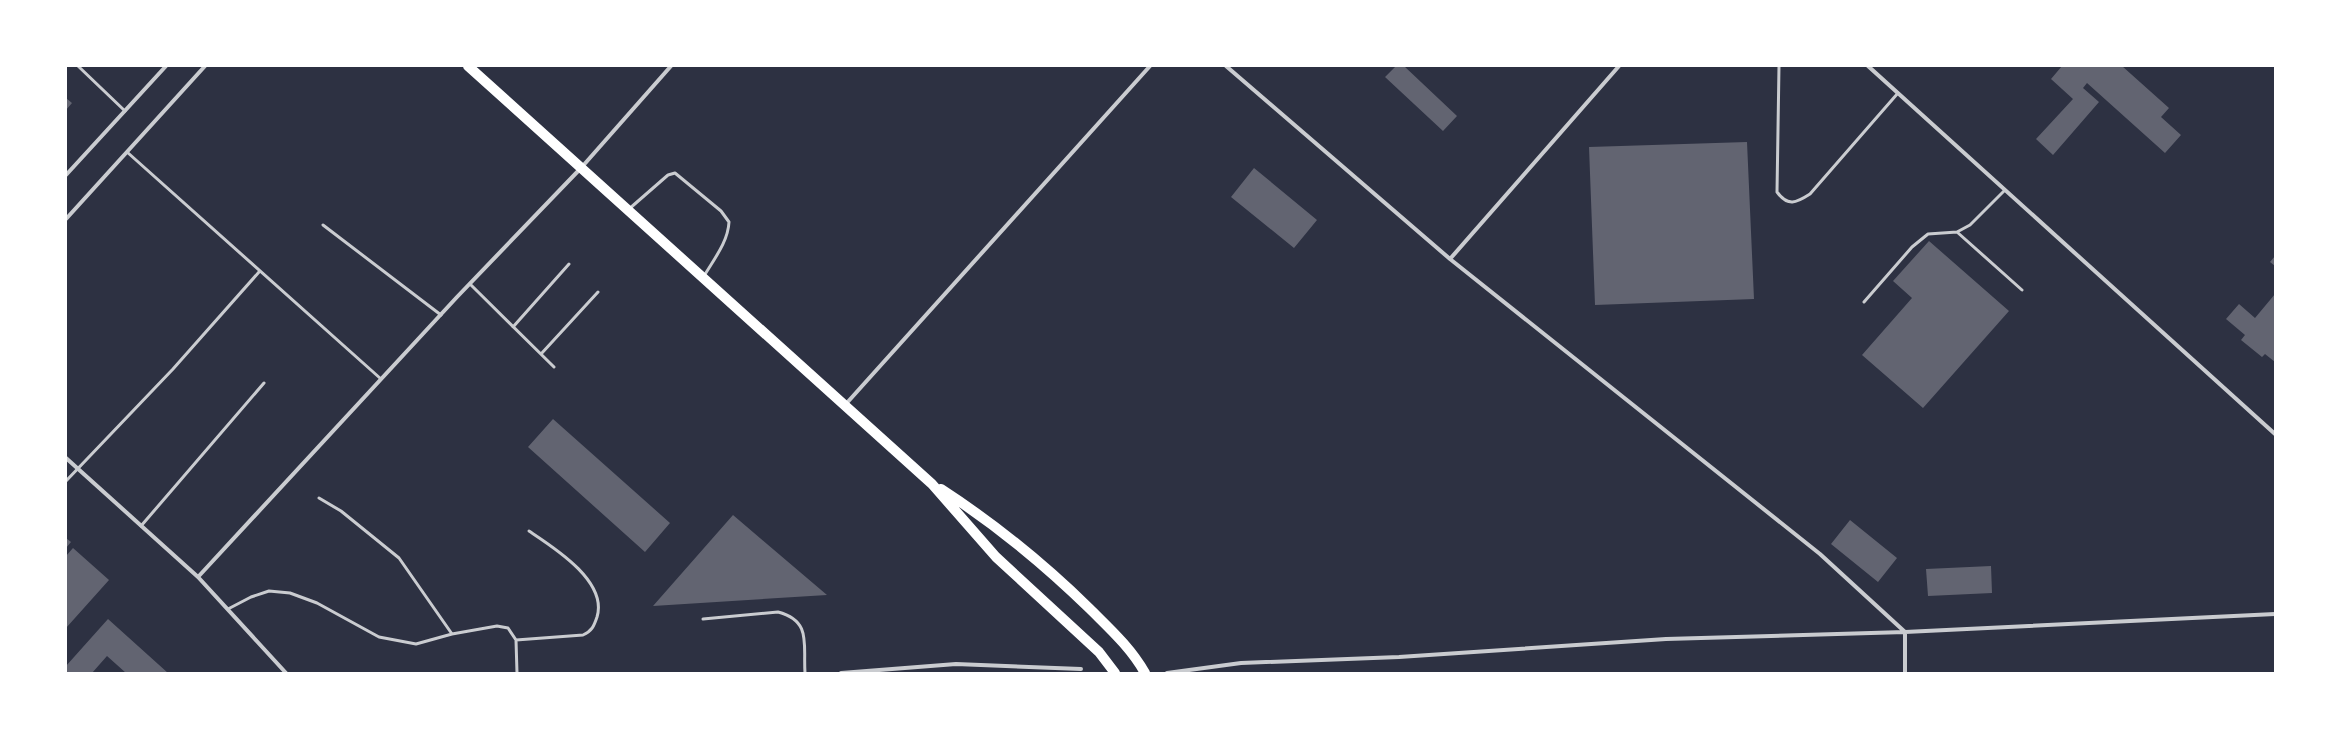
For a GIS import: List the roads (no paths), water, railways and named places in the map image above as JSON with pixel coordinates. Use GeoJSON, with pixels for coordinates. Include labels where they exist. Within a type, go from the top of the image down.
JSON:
{"type":"FeatureCollection","features":[{"type":"Feature","properties":{"kind":"main road"},"geometry":{"type":"LineString","coordinates":[[468,66],[932,484],[996,557],[1099,652],[1115,673]]}},
{"type":"Feature","properties":{"kind":"main road"},"geometry":{"type":"LineString","coordinates":[[932,484],[979,514],[1050,571],[1118,637],[1145,673]]}},
{"type":"Feature","properties":{"kind":"street"},"geometry":{"type":"LineString","coordinates":[[66,175],[166,66]]}},
{"type":"Feature","properties":{"kind":"street"},"geometry":{"type":"LineString","coordinates":[[66,219],[205,66]]}},
{"type":"Feature","properties":{"kind":"street"},"geometry":{"type":"LineString","coordinates":[[198,577],[381,379],[581,168],[671,66]]}},
{"type":"Feature","properties":{"kind":"street"},"geometry":{"type":"LineString","coordinates":[[844,405],[1150,66]]}},
{"type":"Feature","properties":{"kind":"street"},"geometry":{"type":"LineString","coordinates":[[1226,66],[1450,259],[1814,549],[1905,632],[1905,673]]}},
{"type":"Feature","properties":{"kind":"street"},"geometry":{"type":"LineString","coordinates":[[1450,259],[1619,66]]}},
{"type":"Feature","properties":{"kind":"street"},"geometry":{"type":"LineString","coordinates":[[1868,66],[2275,434]]}},
{"type":"Feature","properties":{"kind":"street"},"geometry":{"type":"LineString","coordinates":[[66,458],[198,577],[286,673]]}},
{"type":"Feature","properties":{"kind":"street"},"geometry":{"type":"LineString","coordinates":[[1168,673],[1241,663],[1399,657],[1666,639],[1905,632],[2275,614]]}},
{"type":"Feature","properties":{"kind":"street"},"geometry":{"type":"LineString","coordinates":[[841,673],[956,664],[1081,669]]}},
{"type":"Feature","properties":{"kind":"lane"},"geometry":{"type":"LineString","coordinates":[[78,66],[125,111]]}},
{"type":"Feature","properties":{"kind":"lane"},"geometry":{"type":"LineString","coordinates":[[1779,66],[1777,192],[1783,200],[1789,202],[1801,200],[1810,194],[1898,93]]}},
{"type":"Feature","properties":{"kind":"lane"},"geometry":{"type":"LineString","coordinates":[[127,152],[259,272],[381,379]]}},
{"type":"Feature","properties":{"kind":"lane"},"geometry":{"type":"LineString","coordinates":[[628,210],[668,175],[675,173],[721,211],[729,222],[728,231],[725,241],[703,277]]}},
{"type":"Feature","properties":{"kind":"lane"},"geometry":{"type":"LineString","coordinates":[[1864,302],[1912,247],[1928,234],[1957,232],[1970,225],[2005,190]]}},
{"type":"Feature","properties":{"kind":"lane"},"geometry":{"type":"LineString","coordinates":[[323,225],[441,315]]}},
{"type":"Feature","properties":{"kind":"lane"},"geometry":{"type":"LineString","coordinates":[[1957,232],[2022,290]]}},
{"type":"Feature","properties":{"kind":"lane"},"geometry":{"type":"LineString","coordinates":[[514,327],[569,264]]}},
{"type":"Feature","properties":{"kind":"lane"},"geometry":{"type":"LineString","coordinates":[[66,481],[173,369],[259,272]]}},
{"type":"Feature","properties":{"kind":"lane"},"geometry":{"type":"LineString","coordinates":[[470,284],[554,368]]}},
{"type":"Feature","properties":{"kind":"lane"},"geometry":{"type":"LineString","coordinates":[[541,354],[598,292]]}},
{"type":"Feature","properties":{"kind":"lane"},"geometry":{"type":"LineString","coordinates":[[141,526],[264,383]]}},
{"type":"Feature","properties":{"kind":"lane"},"geometry":{"type":"LineString","coordinates":[[319,498],[341,511],[399,558],[452,634]]}},
{"type":"Feature","properties":{"kind":"lane"},"geometry":{"type":"LineString","coordinates":[[516,640],[583,635],[589,632],[594,626],[599,609],[594,590],[580,570],[564,555],[529,530]]}},
{"type":"Feature","properties":{"kind":"lane"},"geometry":{"type":"LineString","coordinates":[[228,609],[251,597],[269,591],[290,593],[317,603],[379,637],[416,644],[452,634],[497,626],[508,628],[516,640],[517,673]]}},
{"type":"Feature","properties":{"kind":"lane"},"geometry":{"type":"LineString","coordinates":[[703,618],[778,612],[790,615],[797,620],[802,627],[805,673]]}}]}
